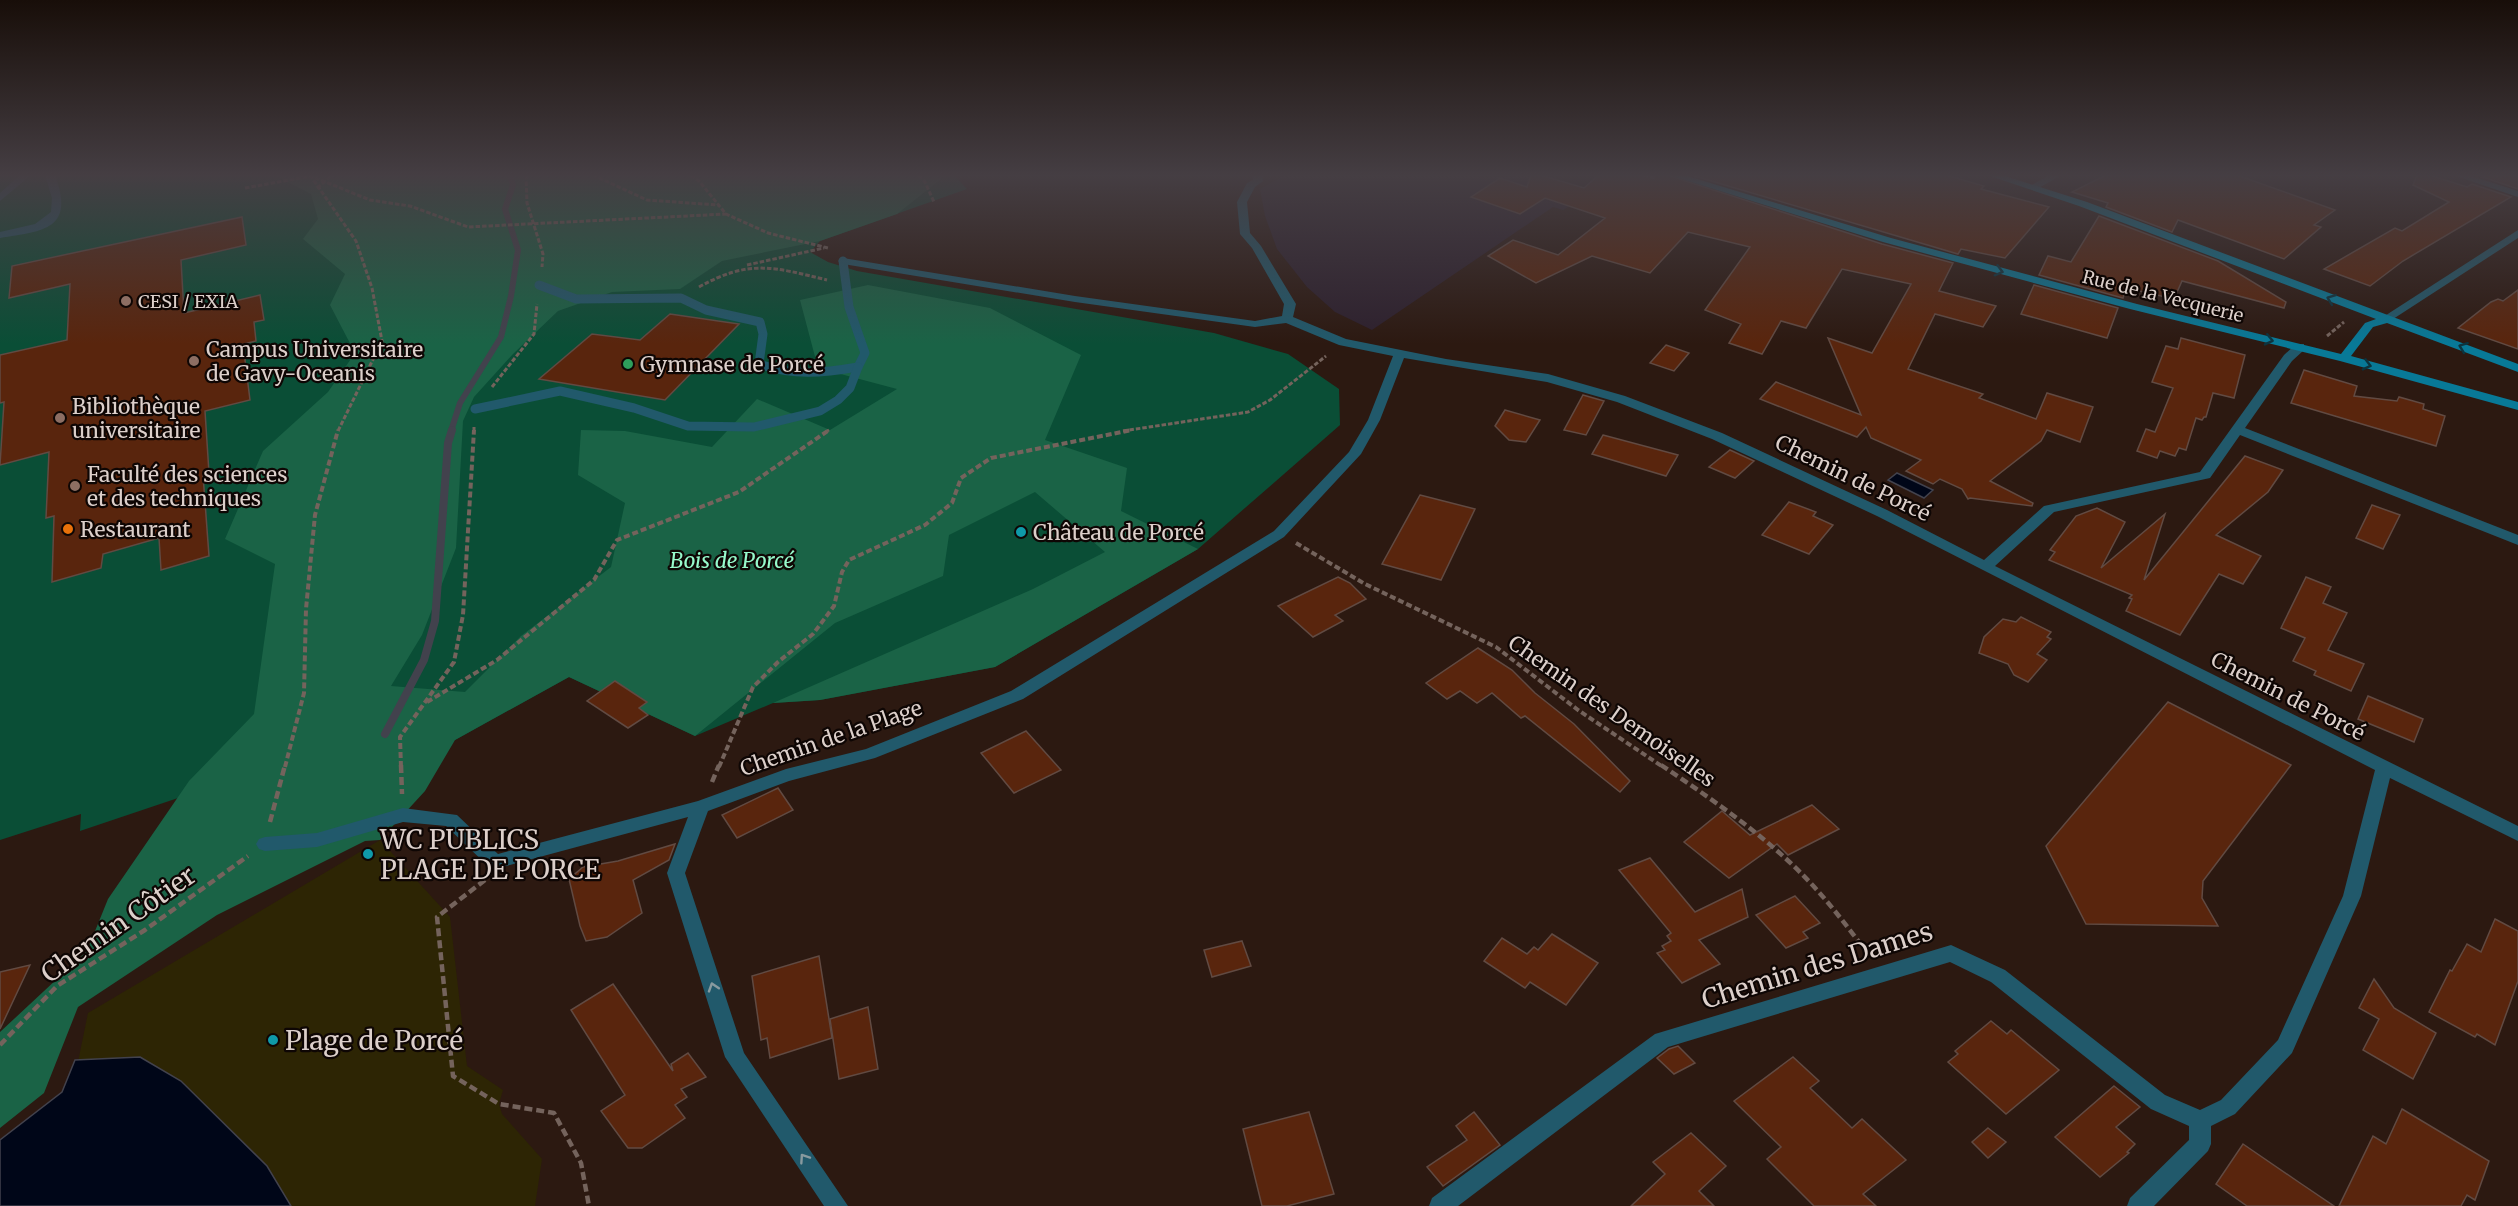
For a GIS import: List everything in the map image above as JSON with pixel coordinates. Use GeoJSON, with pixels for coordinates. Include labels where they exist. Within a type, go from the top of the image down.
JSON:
{"type":"FeatureCollection","features":[{"type":"Feature","properties":{"kind":"main road","name":"Rue de la Vecquerie"},"geometry":{"type":"LineString","coordinates":[[1859,231],[2134,307],[2344,358],[2518,406]]}},
{"type":"Feature","properties":{"kind":"main road"},"geometry":{"type":"LineString","coordinates":[[2154,231],[2518,368]]}},
{"type":"Feature","properties":{"kind":"main road"},"geometry":{"type":"LineString","coordinates":[[2344,358],[2369,325],[2386,319]]}},
{"type":"Feature","properties":{"kind":"street"},"geometry":{"type":"LineString","coordinates":[[0,235],[19,231]]}},
{"type":"Feature","properties":{"kind":"street"},"geometry":{"type":"LineString","coordinates":[[843,261],[1075,299],[1255,324],[1287,319],[1290,304],[1245,231]]}},
{"type":"Feature","properties":{"kind":"street"},"geometry":{"type":"LineString","coordinates":[[2386,319],[2518,233]]}},
{"type":"Feature","properties":{"kind":"street","name":"Chemin de Porcé"},"geometry":{"type":"LineString","coordinates":[[1287,319],[1343,342],[1399,354],[1548,378],[1662,413],[1717,436],[1882,513],[2518,834]]}},
{"type":"Feature","properties":{"kind":"street"},"geometry":{"type":"LineString","coordinates":[[1985,567],[2049,509],[2205,475],[2288,358],[2306,349]]}},
{"type":"Feature","properties":{"kind":"street","name":"Chemin de la Plage"},"geometry":{"type":"LineString","coordinates":[[495,862],[701,807],[786,775],[869,754],[1017,695],[1279,534],[1354,454],[1374,420],[1399,354]]}},
{"type":"Feature","properties":{"kind":"street"},"geometry":{"type":"LineString","coordinates":[[2238,430],[2518,540]]}},
{"type":"Feature","properties":{"kind":"street"},"geometry":{"type":"LineString","coordinates":[[2138,1206],[2199,1144],[2200,1120],[2228,1107],[2285,1046],[2352,896],[2384,768]]}},
{"type":"Feature","properties":{"kind":"street"},"geometry":{"type":"LineString","coordinates":[[701,807],[676,873],[735,1057],[837,1206]]}},
{"type":"Feature","properties":{"kind":"street"},"geometry":{"type":"LineString","coordinates":[[265,844],[317,840],[403,815],[451,820],[495,862]]}},
{"type":"Feature","properties":{"kind":"street","name":"Chemin des Dames"},"geometry":{"type":"LineString","coordinates":[[1440,1206],[1662,1040],[1951,953],[1998,976],[2158,1102],[2200,1120]]}},
{"type":"Feature","properties":{"kind":"lane"},"geometry":{"type":"LineString","coordinates":[[475,409],[560,392],[634,408],[688,426],[754,427],[820,411],[838,400],[850,388],[865,353],[849,307],[843,261]]}},
{"type":"Feature","properties":{"kind":"lane"},"geometry":{"type":"LineString","coordinates":[[539,285],[576,299],[681,298],[706,310],[760,322],[763,334],[759,364],[781,372],[813,376],[858,367]]}},
{"type":"Feature","properties":{"kind":"path"},"geometry":{"type":"LineString","coordinates":[[265,844],[304,693],[306,609],[315,515],[339,426],[382,341],[372,288],[356,241],[349,231]]}},
{"type":"Feature","properties":{"kind":"path"},"geometry":{"type":"LineString","coordinates":[[403,815],[400,737],[454,662],[464,615],[475,409],[534,334],[543,254],[535,231]]}},
{"type":"Feature","properties":{"kind":"path"},"geometry":{"type":"LineString","coordinates":[[764,231],[828,248],[843,261]]}},
{"type":"Feature","properties":{"kind":"path"},"geometry":{"type":"LineString","coordinates":[[681,298],[713,278],[740,267],[780,256],[828,248]]}},
{"type":"Feature","properties":{"kind":"path"},"geometry":{"type":"LineString","coordinates":[[740,267],[769,267],[846,285]]}},
{"type":"Feature","properties":{"kind":"path"},"geometry":{"type":"LineString","coordinates":[[2306,349],[2314,339],[2325,338],[2345,321],[2342,309],[2346,305]]}},
{"type":"Feature","properties":{"kind":"path"},"geometry":{"type":"LineString","coordinates":[[701,807],[753,687],[778,662],[813,634],[834,606],[842,572],[849,560],[925,525],[952,503],[961,478],[991,458],[1092,436],[1248,412],[1270,400],[1343,342]]}},
{"type":"Feature","properties":{"kind":"path"},"geometry":{"type":"LineString","coordinates":[[424,704],[497,660],[594,580],[617,540],[739,492],[830,430],[838,400]]}},
{"type":"Feature","properties":{"kind":"path","name":"Chemin des Demoiselles"},"geometry":{"type":"LineString","coordinates":[[1279,534],[1319,555],[1365,584],[1496,647],[1578,710],[1707,796],[1764,840],[1816,889],[1883,973]]}},
{"type":"Feature","properties":{"kind":"path","name":"Chemin Côtier"},"geometry":{"type":"LineString","coordinates":[[0,1045],[57,986],[145,930],[265,844]]}},
{"type":"Feature","properties":{"kind":"path"},"geometry":{"type":"LineString","coordinates":[[495,862],[482,884],[437,917],[453,1076],[499,1104],[554,1113],[581,1163],[589,1206]]}},
{"type":"Feature","properties":{"kind":"shaded area"},"geometry":{"type":"Polygon","coordinates":[[[1271,231],[1517,231],[1372,330],[1335,312],[1307,287],[1277,249],[1271,231]]]}},
{"type":"Feature","properties":{"kind":"green space"},"geometry":{"type":"Polygon","coordinates":[[[0,231],[847,231],[820,241],[810,252],[828,262],[857,271],[1214,333],[1288,354],[1339,389],[1340,425],[1198,549],[995,667],[820,700],[773,703],[695,736],[569,677],[455,740],[386,728],[80,831],[81,814],[0,840],[0,231]]]}},
{"type":"Feature","properties":{"kind":"green space","name":"Bois de Porcé"},"geometry":{"type":"Polygon","coordinates":[[[309,231],[848,231],[820,241],[722,261],[680,289],[612,292],[558,311],[513,354],[474,397],[463,421],[456,548],[422,635],[391,686],[465,692],[521,636],[611,567],[625,503],[578,475],[581,430],[625,431],[712,447],[757,399],[830,430],[897,389],[818,368],[800,300],[868,285],[990,308],[1081,355],[1045,440],[1127,468],[1121,511],[1198,549],[995,667],[820,700],[773,703],[1033,589],[1105,552],[1035,492],[949,535],[943,576],[835,623],[695,736],[569,677],[455,740],[425,791],[380,840],[365,841],[217,915],[78,1007],[44,1093],[0,1128],[0,1032],[87,951],[108,899],[189,781],[254,714],[275,564],[225,539],[263,451],[328,392],[355,353],[330,305],[345,274],[303,239],[309,231]]]}},
{"type":"Feature","properties":{"kind":"sand","name":"Plage de Porcé"},"geometry":{"type":"Polygon","coordinates":[[[380,840],[450,917],[467,1066],[503,1090],[499,1104],[502,1114],[542,1159],[535,1206],[0,1206],[0,1191],[72,1091],[88,1013],[380,840]]]}},
{"type":"Feature","properties":{"kind":"water"},"geometry":{"type":"Polygon","coordinates":[[[1897,473],[1933,490],[1924,498],[1888,480],[1897,473]]]}},
{"type":"Feature","properties":{"kind":"water"},"geometry":{"type":"Polygon","coordinates":[[[140,1057],[181,1081],[267,1166],[291,1206],[0,1206],[0,1140],[62,1092],[75,1060],[140,1057]]]}},
{"type":"Feature","properties":{"kind":"building"},"geometry":{"type":"Polygon","coordinates":[[[175,231],[244,231],[246,245],[181,260],[184,313],[260,295],[264,320],[254,322],[256,341],[243,344],[250,400],[205,411],[209,473],[203,475],[209,556],[161,570],[159,538],[103,554],[101,568],[52,582],[54,516],[46,518],[49,452],[0,465],[4,402],[0,403],[0,355],[67,340],[70,284],[9,298],[12,266],[175,231]]]}},
{"type":"Feature","properties":{"kind":"building"},"geometry":{"type":"Polygon","coordinates":[[[1588,231],[1842,231],[1953,263],[1939,291],[1996,306],[1983,327],[1935,314],[1908,369],[1983,394],[1979,398],[2036,419],[2047,393],[2093,407],[2080,442],[2047,430],[2041,441],[1990,481],[2033,503],[2032,506],[1968,499],[1962,489],[1940,479],[1933,484],[1906,471],[1921,460],[1871,438],[1866,427],[1857,437],[1760,399],[1776,382],[1861,415],[1828,338],[1872,353],[1911,284],[1842,269],[1806,328],[1781,321],[1762,354],[1729,343],[1741,324],[1705,310],[1750,247],[1688,232],[1650,273],[1592,256],[1536,283],[1488,256],[1513,240],[1558,255],[1588,231]]]}},
{"type":"Feature","properties":{"kind":"building"},"geometry":{"type":"Polygon","coordinates":[[[1881,231],[2028,231],[2005,258],[1961,249],[1958,254],[1881,231]]]}},
{"type":"Feature","properties":{"kind":"building"},"geometry":{"type":"Polygon","coordinates":[[[2090,231],[2139,231],[2218,261],[2286,302],[2284,308],[2182,281],[2174,299],[2126,288],[2123,298],[2039,275],[2048,256],[2071,262],[2090,231]]]}},
{"type":"Feature","properties":{"kind":"building"},"geometry":{"type":"Polygon","coordinates":[[[2209,231],[2316,231],[2284,259],[2209,231]]]}},
{"type":"Feature","properties":{"kind":"building"},"geometry":{"type":"Polygon","coordinates":[[[2389,231],[2453,231],[2403,261],[2370,286],[2324,269],[2389,231]]]}},
{"type":"Feature","properties":{"kind":"building"},"geometry":{"type":"Polygon","coordinates":[[[2034,285],[2118,308],[2107,338],[2021,314],[2034,285]]]}},
{"type":"Feature","properties":{"kind":"building"},"geometry":{"type":"Polygon","coordinates":[[[2518,290],[2518,349],[2458,328],[2491,302],[2498,299],[2503,301],[2518,290]]]}},
{"type":"Feature","properties":{"kind":"building"},"geometry":{"type":"Polygon","coordinates":[[[670,314],[739,324],[665,400],[539,379],[592,334],[640,340],[670,314]]]}},
{"type":"Feature","properties":{"kind":"building"},"geometry":{"type":"Polygon","coordinates":[[[2181,338],[2245,355],[2234,398],[2213,393],[2206,417],[2202,420],[2196,418],[2186,450],[2179,448],[2175,456],[2160,451],[2157,458],[2137,451],[2146,429],[2155,432],[2173,388],[2152,382],[2166,346],[2178,349],[2181,338]]]}},
{"type":"Feature","properties":{"kind":"building"},"geometry":{"type":"Polygon","coordinates":[[[1666,345],[1689,353],[1674,371],[1650,363],[1666,345]]]}},
{"type":"Feature","properties":{"kind":"building"},"geometry":{"type":"Polygon","coordinates":[[[2304,370],[2357,386],[2354,396],[2397,401],[2399,397],[2424,404],[2423,409],[2445,416],[2436,446],[2291,403],[2304,370]]]}},
{"type":"Feature","properties":{"kind":"building"},"geometry":{"type":"Polygon","coordinates":[[[1583,395],[1604,401],[1586,435],[1564,430],[1583,395]]]}},
{"type":"Feature","properties":{"kind":"building"},"geometry":{"type":"Polygon","coordinates":[[[1505,410],[1540,420],[1526,442],[1509,440],[1495,426],[1505,410]]]}},
{"type":"Feature","properties":{"kind":"building"},"geometry":{"type":"Polygon","coordinates":[[[1603,435],[1678,455],[1666,476],[1592,454],[1603,435]]]}},
{"type":"Feature","properties":{"kind":"building"},"geometry":{"type":"Polygon","coordinates":[[[1730,450],[1754,461],[1735,478],[1709,467],[1730,450]]]}},
{"type":"Feature","properties":{"kind":"building"},"geometry":{"type":"Polygon","coordinates":[[[2245,456],[2283,470],[2268,492],[2216,535],[2261,556],[2243,584],[2219,574],[2180,635],[2126,611],[2132,595],[2049,560],[2055,552],[2050,550],[2076,516],[2097,508],[2125,522],[2101,568],[2165,514],[2144,580],[2245,456]]]}},
{"type":"Feature","properties":{"kind":"building"},"geometry":{"type":"Polygon","coordinates":[[[1420,495],[1475,509],[1441,580],[1382,564],[1420,495]]]}},
{"type":"Feature","properties":{"kind":"building"},"geometry":{"type":"Polygon","coordinates":[[[1789,502],[1816,512],[1813,516],[1833,525],[1809,554],[1762,535],[1789,502]]]}},
{"type":"Feature","properties":{"kind":"building"},"geometry":{"type":"Polygon","coordinates":[[[2372,505],[2400,515],[2383,549],[2356,538],[2372,505]]]}},
{"type":"Feature","properties":{"kind":"building"},"geometry":{"type":"Polygon","coordinates":[[[1338,577],[1350,583],[1366,599],[1335,615],[1343,621],[1313,637],[1278,606],[1338,577]]]}},
{"type":"Feature","properties":{"kind":"building"},"geometry":{"type":"Polygon","coordinates":[[[2306,577],[2331,587],[2323,603],[2347,613],[2328,650],[2364,664],[2351,691],[2314,675],[2316,671],[2293,661],[2305,638],[2281,628],[2306,577]]]}},
{"type":"Feature","properties":{"kind":"building"},"geometry":{"type":"Polygon","coordinates":[[[2021,617],[2051,632],[2047,637],[2051,639],[2037,654],[2047,660],[2028,682],[2014,675],[2008,664],[1979,653],[1984,637],[2003,619],[2016,622],[2021,617]]]}},
{"type":"Feature","properties":{"kind":"building"},"geometry":{"type":"Polygon","coordinates":[[[1478,648],[1512,670],[1535,693],[1574,724],[1630,781],[1620,792],[1525,716],[1521,718],[1492,693],[1477,703],[1460,691],[1447,699],[1426,683],[1478,648]]]}},
{"type":"Feature","properties":{"kind":"building"},"geometry":{"type":"Polygon","coordinates":[[[615,681],[647,702],[639,708],[648,715],[628,728],[587,701],[615,681]]]}},
{"type":"Feature","properties":{"kind":"building"},"geometry":{"type":"Polygon","coordinates":[[[2368,696],[2423,719],[2414,742],[2358,719],[2368,696]]]}},
{"type":"Feature","properties":{"kind":"building"},"geometry":{"type":"Polygon","coordinates":[[[2168,702],[2291,765],[2203,881],[2202,898],[2218,926],[2086,924],[2046,846],[2168,702]]]}},
{"type":"Feature","properties":{"kind":"building"},"geometry":{"type":"Polygon","coordinates":[[[1026,731],[1061,770],[1014,793],[981,753],[1026,731]]]}},
{"type":"Feature","properties":{"kind":"building"},"geometry":{"type":"Polygon","coordinates":[[[778,788],[793,810],[737,838],[722,815],[778,788]]]}},
{"type":"Feature","properties":{"kind":"building"},"geometry":{"type":"Polygon","coordinates":[[[1812,805],[1839,829],[1788,855],[1777,844],[1729,878],[1684,842],[1722,811],[1750,835],[1812,805]]]}},
{"type":"Feature","properties":{"kind":"building"},"geometry":{"type":"Polygon","coordinates":[[[675,844],[669,860],[633,880],[642,913],[607,937],[586,941],[580,926],[569,879],[583,867],[618,861],[675,844]]]}},
{"type":"Feature","properties":{"kind":"building"},"geometry":{"type":"Polygon","coordinates":[[[1650,858],[1695,912],[1742,889],[1748,917],[1699,940],[1720,964],[1682,983],[1657,953],[1665,950],[1662,946],[1671,941],[1667,936],[1671,933],[1619,870],[1650,858]]]}},
{"type":"Feature","properties":{"kind":"building"},"geometry":{"type":"Polygon","coordinates":[[[1795,896],[1820,923],[1803,932],[1808,938],[1786,948],[1756,915],[1795,896]]]}},
{"type":"Feature","properties":{"kind":"building"},"geometry":{"type":"Polygon","coordinates":[[[2495,919],[2518,931],[2518,981],[2495,1045],[2429,1012],[2450,970],[2452,971],[2467,944],[2481,952],[2495,919]]]}},
{"type":"Feature","properties":{"kind":"building"},"geometry":{"type":"Polygon","coordinates":[[[1552,934],[1598,963],[1566,1005],[1530,982],[1525,988],[1484,961],[1502,938],[1527,954],[1534,947],[1538,950],[1552,934]]]}},
{"type":"Feature","properties":{"kind":"building"},"geometry":{"type":"Polygon","coordinates":[[[1242,941],[1251,966],[1212,977],[1204,950],[1242,941]]]}},
{"type":"Feature","properties":{"kind":"building"},"geometry":{"type":"Polygon","coordinates":[[[819,956],[832,1038],[770,1058],[767,1038],[761,1040],[752,976],[819,956]]]}},
{"type":"Feature","properties":{"kind":"building"},"geometry":{"type":"Polygon","coordinates":[[[30,965],[0,1029],[0,972],[30,965]]]}},
{"type":"Feature","properties":{"kind":"building"},"geometry":{"type":"Polygon","coordinates":[[[2374,979],[2394,1008],[2436,1033],[2413,1079],[2363,1050],[2379,1019],[2359,1008],[2374,979]]]}},
{"type":"Feature","properties":{"kind":"building"},"geometry":{"type":"Polygon","coordinates":[[[613,984],[673,1071],[671,1064],[688,1053],[706,1077],[681,1089],[687,1097],[675,1105],[685,1118],[642,1148],[628,1148],[601,1111],[625,1095],[571,1010],[613,984]]]}},
{"type":"Feature","properties":{"kind":"building"},"geometry":{"type":"Polygon","coordinates":[[[868,1007],[878,1069],[839,1079],[830,1019],[868,1007]]]}},
{"type":"Feature","properties":{"kind":"building"},"geometry":{"type":"Polygon","coordinates":[[[1991,1021],[2007,1034],[2011,1030],[2059,1070],[2006,1114],[1948,1062],[1958,1054],[1955,1051],[1991,1021]]]}},
{"type":"Feature","properties":{"kind":"building"},"geometry":{"type":"Polygon","coordinates":[[[1678,1046],[1695,1063],[1674,1074],[1657,1058],[1669,1049],[1678,1046]]]}},
{"type":"Feature","properties":{"kind":"building"},"geometry":{"type":"Polygon","coordinates":[[[1793,1057],[1819,1081],[1810,1088],[1852,1128],[1862,1119],[1906,1160],[1863,1194],[1876,1206],[1814,1206],[1767,1159],[1781,1147],[1734,1101],[1793,1057]]]}},
{"type":"Feature","properties":{"kind":"building"},"geometry":{"type":"Polygon","coordinates":[[[2114,1086],[2140,1107],[2116,1127],[2135,1144],[2127,1152],[2129,1153],[2100,1177],[2055,1137],[2114,1086]]]}},
{"type":"Feature","properties":{"kind":"building"},"geometry":{"type":"Polygon","coordinates":[[[2402,1109],[2489,1161],[2475,1200],[2467,1195],[2461,1206],[2339,1206],[2373,1136],[2386,1144],[2402,1109]]]}},
{"type":"Feature","properties":{"kind":"building"},"geometry":{"type":"Polygon","coordinates":[[[1309,1112],[1334,1194],[1287,1206],[1262,1206],[1243,1129],[1309,1112]]]}},
{"type":"Feature","properties":{"kind":"building"},"geometry":{"type":"Polygon","coordinates":[[[1474,1112],[1500,1145],[1443,1186],[1427,1167],[1467,1140],[1456,1126],[1474,1112]]]}},
{"type":"Feature","properties":{"kind":"building"},"geometry":{"type":"Polygon","coordinates":[[[1988,1128],[2006,1142],[1988,1158],[1972,1142],[1988,1128]]]}},
{"type":"Feature","properties":{"kind":"building"},"geometry":{"type":"Polygon","coordinates":[[[1691,1133],[1726,1166],[1699,1191],[1714,1206],[1631,1206],[1665,1174],[1653,1162],[1691,1133]]]}},
{"type":"Feature","properties":{"kind":"building"},"geometry":{"type":"Polygon","coordinates":[[[2243,1144],[2334,1206],[2247,1206],[2216,1184],[2243,1144]]]}},
{"type":"Feature","properties":{"kind":"waterway"},"geometry":{"type":"LineString","coordinates":[[451,431],[460,403],[501,337],[511,296],[518,250],[512,231]]}},
{"type":"Feature","properties":{"kind":"waterway"},"geometry":{"type":"LineString","coordinates":[[385,734],[424,660],[435,621],[448,443],[452,430]]}},
{"type":"Feature","properties":{"kind":"place","name":"CESI / EXIA"},"geometry":{"type":"Point","coordinates":[126,301]}},
{"type":"Feature","properties":{"kind":"place","name":"Campus Universitaire de Gavy-Oceanis"},"geometry":{"type":"Point","coordinates":[194,361]}},
{"type":"Feature","properties":{"kind":"place","name":"Gymnase de Porcé"},"geometry":{"type":"Point","coordinates":[628,364]}},
{"type":"Feature","properties":{"kind":"place","name":"Bibliothèque universitaire"},"geometry":{"type":"Point","coordinates":[60,418]}},
{"type":"Feature","properties":{"kind":"place","name":"Faculté des sciences et des techniques"},"geometry":{"type":"Point","coordinates":[75,486]}},
{"type":"Feature","properties":{"kind":"place","name":"Restaurant"},"geometry":{"type":"Point","coordinates":[68,529]}},
{"type":"Feature","properties":{"kind":"place","name":"Château de Porcé"},"geometry":{"type":"Point","coordinates":[1021,532]}},
{"type":"Feature","properties":{"kind":"place","name":"WC PUBLICS PLAGE DE PORCE"},"geometry":{"type":"Point","coordinates":[368,854]}},
{"type":"Feature","properties":{"kind":"place","name":"Plage de Porcé"},"geometry":{"type":"Point","coordinates":[273,1040]}}]}
